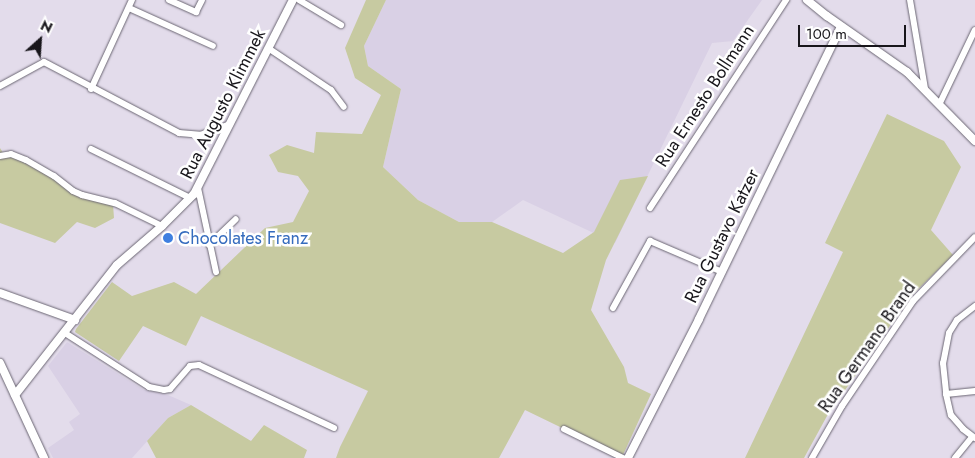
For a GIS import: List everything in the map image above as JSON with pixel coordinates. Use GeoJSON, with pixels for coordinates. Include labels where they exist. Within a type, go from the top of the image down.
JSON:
{"type":"FeatureCollection","features":[{"type":"Feature","properties":{"kind":"street"},"geometry":{"type":"LineString","coordinates":[[91,88],[132,0]]}},
{"type":"Feature","properties":{"kind":"street"},"geometry":{"type":"LineString","coordinates":[[169,0],[196,12],[202,0]]}},
{"type":"Feature","properties":{"kind":"street","name":"Rua Augusto Klimmek"},"geometry":{"type":"LineString","coordinates":[[15,395],[117,264],[162,226],[198,188],[293,0]]}},
{"type":"Feature","properties":{"kind":"street"},"geometry":{"type":"LineString","coordinates":[[300,0],[341,25]]}},
{"type":"Feature","properties":{"kind":"street","name":"Rua Ernesto Bollmann"},"geometry":{"type":"LineString","coordinates":[[650,208],[786,0]]}},
{"type":"Feature","properties":{"kind":"street"},"geometry":{"type":"LineString","coordinates":[[807,0],[842,27],[897,64],[925,89],[975,142]]}},
{"type":"Feature","properties":{"kind":"street"},"geometry":{"type":"LineString","coordinates":[[910,0],[925,89]]}},
{"type":"Feature","properties":{"kind":"street"},"geometry":{"type":"LineString","coordinates":[[129,8],[213,46]]}},
{"type":"Feature","properties":{"kind":"street","name":"Rua Gustavo Katzer"},"geometry":{"type":"LineString","coordinates":[[628,458],[842,27]]}},
{"type":"Feature","properties":{"kind":"street"},"geometry":{"type":"LineString","coordinates":[[939,105],[975,30]]}},
{"type":"Feature","properties":{"kind":"street"},"geometry":{"type":"LineString","coordinates":[[268,48],[327,87],[344,107]]}},
{"type":"Feature","properties":{"kind":"street"},"geometry":{"type":"LineString","coordinates":[[0,86],[44,62],[185,135],[209,133],[231,124]]}},
{"type":"Feature","properties":{"kind":"street"},"geometry":{"type":"LineString","coordinates":[[91,149],[190,198]]}},
{"type":"Feature","properties":{"kind":"street"},"geometry":{"type":"LineString","coordinates":[[0,156],[11,154],[26,160],[78,193],[115,203],[162,226]]}},
{"type":"Feature","properties":{"kind":"street"},"geometry":{"type":"LineString","coordinates":[[198,188],[216,272]]}},
{"type":"Feature","properties":{"kind":"street"},"geometry":{"type":"LineString","coordinates":[[209,245],[236,218]]}},
{"type":"Feature","properties":{"kind":"street","name":"Rua Germano Brand"},"geometry":{"type":"LineString","coordinates":[[812,458],[842,406],[913,301],[975,237]]}},
{"type":"Feature","properties":{"kind":"street"},"geometry":{"type":"LineString","coordinates":[[613,308],[650,241],[722,272]]}},
{"type":"Feature","properties":{"kind":"street"},"geometry":{"type":"LineString","coordinates":[[0,293],[75,320]]}},
{"type":"Feature","properties":{"kind":"street"},"geometry":{"type":"LineString","coordinates":[[955,458],[974,437],[952,417],[946,394],[943,363],[946,339],[957,320],[975,306]]}},
{"type":"Feature","properties":{"kind":"street"},"geometry":{"type":"LineString","coordinates":[[65,333],[143,383],[158,390],[170,389],[190,366],[199,365],[334,428]]}},
{"type":"Feature","properties":{"kind":"street"},"geometry":{"type":"LineString","coordinates":[[0,363],[44,458]]}},
{"type":"Feature","properties":{"kind":"street"},"geometry":{"type":"LineString","coordinates":[[946,394],[975,391]]}},
{"type":"Feature","properties":{"kind":"street"},"geometry":{"type":"LineString","coordinates":[[564,429],[622,458]]}},
{"type":"Feature","properties":{"kind":"shaded area"},"geometry":{"type":"Polygon","coordinates":[[[386,0],[762,0],[733,41],[712,43],[615,243],[523,200],[492,222],[459,222],[418,200],[383,167],[401,89],[368,66],[364,46],[386,0]]]}},
{"type":"Feature","properties":{"kind":"shaded area"},"geometry":{"type":"Polygon","coordinates":[[[67,342],[144,390],[168,395],[191,405],[168,418],[132,458],[53,458],[48,448],[74,430],[69,422],[80,414],[48,366],[67,342]]]}},
{"type":"Feature","properties":{"kind":"green space"},"geometry":{"type":"Polygon","coordinates":[[[366,0],[386,0],[364,46],[368,66],[401,89],[383,167],[418,200],[459,222],[492,222],[563,253],[594,232],[620,180],[648,176],[606,260],[591,310],[624,367],[628,383],[651,394],[622,457],[525,410],[499,458],[336,458],[368,391],[201,316],[186,346],[143,326],[119,361],[75,332],[112,282],[132,296],[174,282],[196,294],[265,228],[293,222],[309,191],[298,176],[278,172],[269,155],[287,145],[314,153],[316,132],[362,134],[381,95],[355,78],[345,48],[366,0]]]}},
{"type":"Feature","properties":{"kind":"green space"},"geometry":{"type":"Polygon","coordinates":[[[887,114],[944,141],[961,167],[931,230],[953,255],[910,297],[827,416],[804,458],[745,458],[843,252],[825,243],[887,114]]]}},
{"type":"Feature","properties":{"kind":"green space"},"geometry":{"type":"Polygon","coordinates":[[[0,148],[5,156],[11,156],[54,177],[72,192],[113,204],[114,218],[95,228],[77,222],[55,243],[0,223],[0,148]]]}},
{"type":"Feature","properties":{"kind":"green space"},"geometry":{"type":"Polygon","coordinates":[[[191,405],[251,441],[264,425],[307,450],[304,458],[156,458],[147,441],[168,418],[191,405]]]}},
{"type":"Feature","properties":{"kind":"place","name":"Chocolates Franz"},"geometry":{"type":"Point","coordinates":[168,238]}}]}
